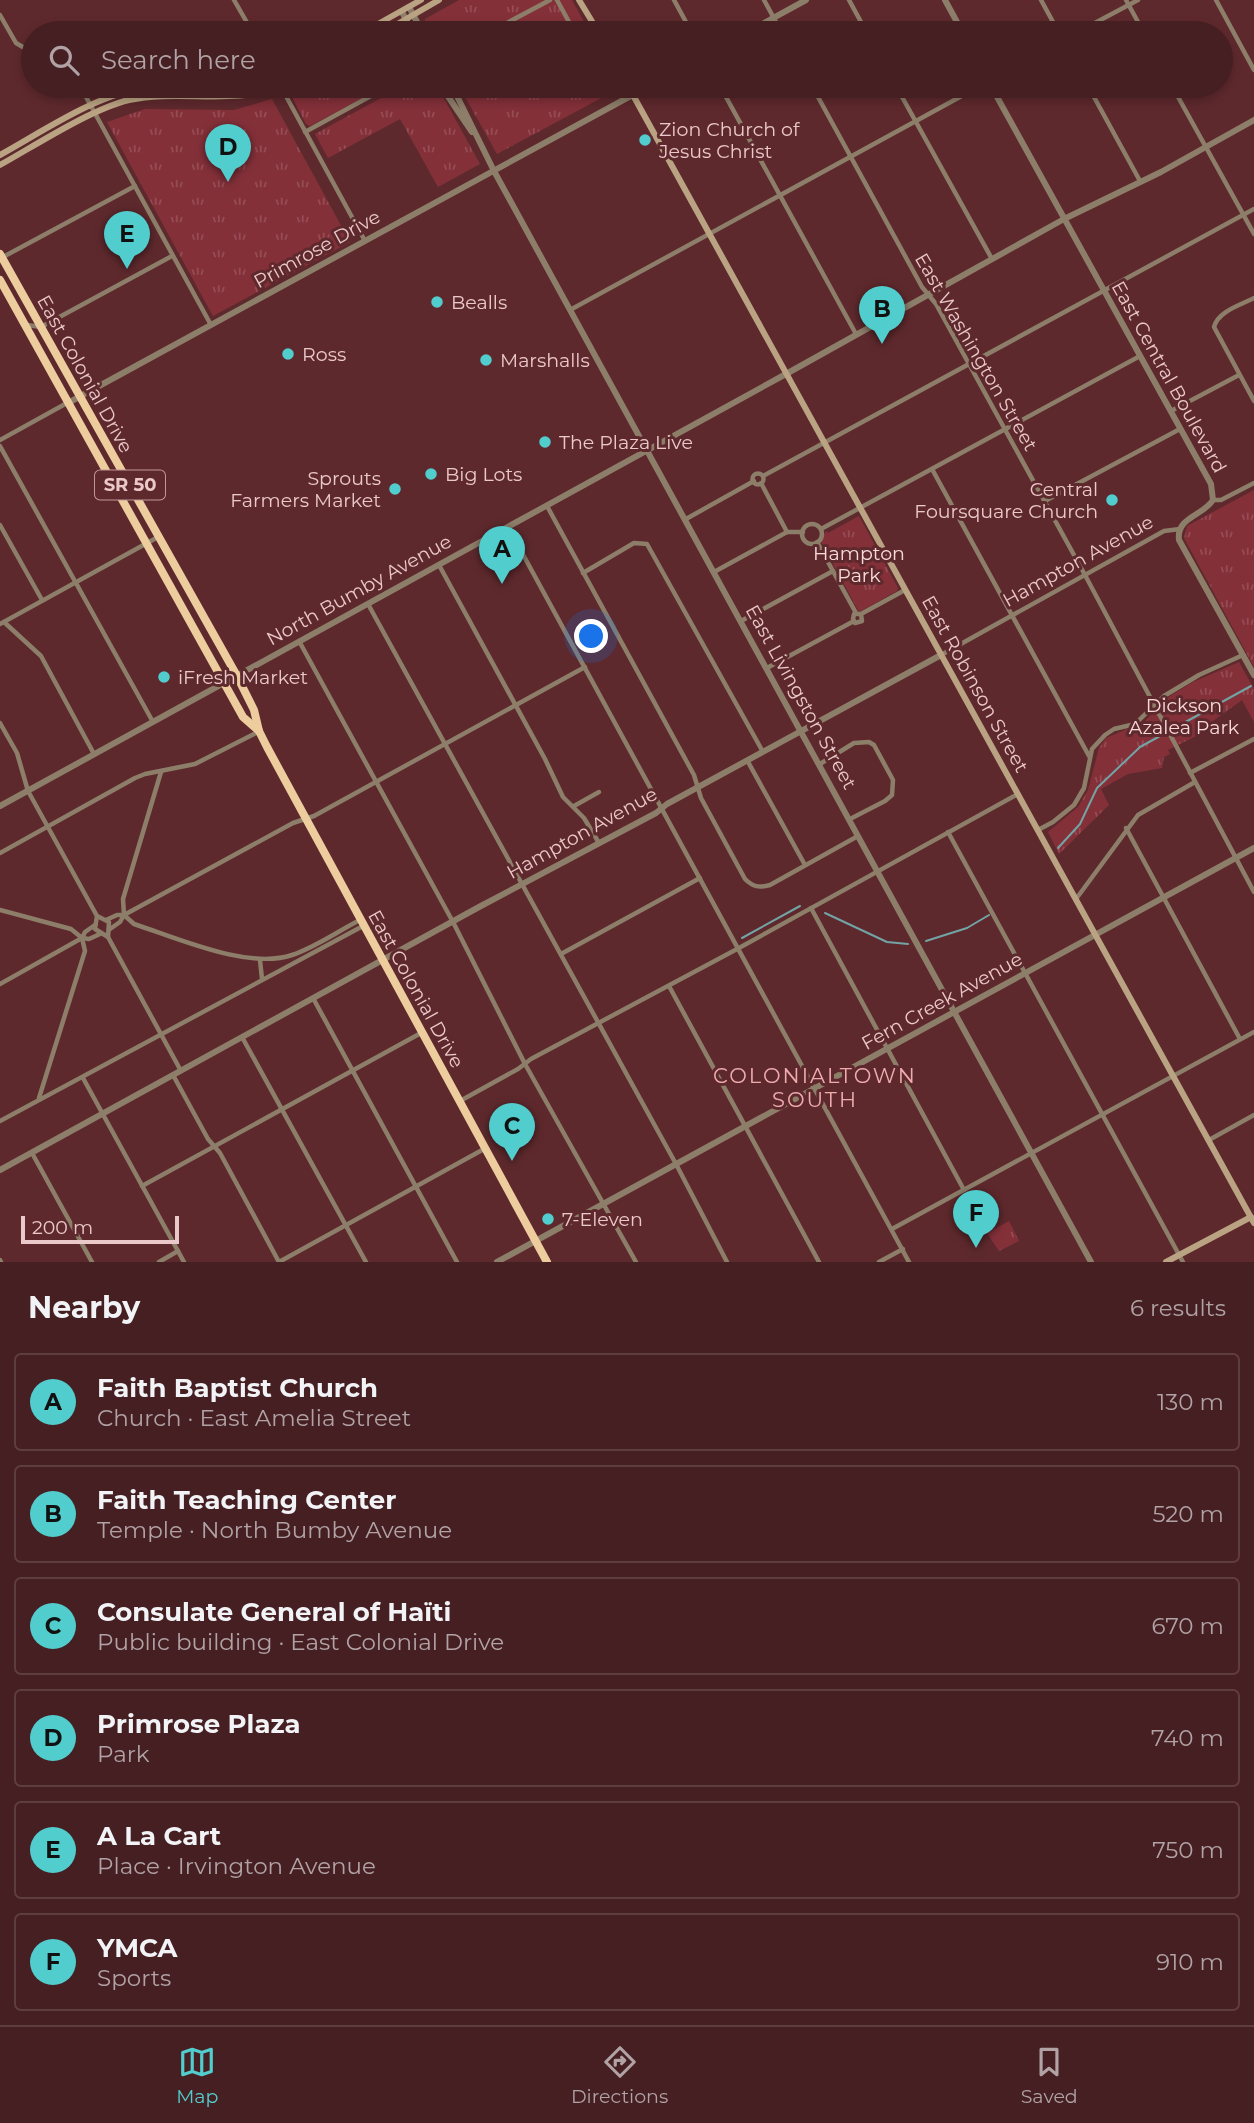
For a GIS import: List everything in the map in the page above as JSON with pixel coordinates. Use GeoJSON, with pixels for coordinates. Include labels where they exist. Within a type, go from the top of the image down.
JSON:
{"type":"FeatureCollection","features":[{"type":"Feature","properties":{"kind":"highway","name":"East Colonial Drive"},"geometry":{"type":"LineString","coordinates":[[1,257],[237,676],[254,710],[259,732],[547,1262]]}},
{"type":"Feature","properties":{"kind":"highway","name":"East Colonial Drive"},"geometry":{"type":"LineString","coordinates":[[0,280],[243,717],[259,732]]}},
{"type":"Feature","properties":{"kind":"main road"},"geometry":{"type":"LineString","coordinates":[[385,21],[421,0]]}},
{"type":"Feature","properties":{"kind":"main road"},"geometry":{"type":"LineString","coordinates":[[406,20],[439,0]]}},
{"type":"Feature","properties":{"kind":"main road"},"geometry":{"type":"LineString","coordinates":[[580,0],[592,21]]}},
{"type":"Feature","properties":{"kind":"main road"},"geometry":{"type":"LineString","coordinates":[[0,155],[106,98]]}},
{"type":"Feature","properties":{"kind":"main road"},"geometry":{"type":"LineString","coordinates":[[0,165],[94,114],[127,100],[141,98]]}},
{"type":"Feature","properties":{"kind":"main road","name":"East Robinson Street"},"geometry":{"type":"LineString","coordinates":[[635,98],[1172,1075],[1253,1217]]}},
{"type":"Feature","properties":{"kind":"main road"},"geometry":{"type":"LineString","coordinates":[[1166,1262],[1253,1217]]}},
{"type":"Feature","properties":{"kind":"street"},"geometry":{"type":"LineString","coordinates":[[234,0],[246,21]]}},
{"type":"Feature","properties":{"kind":"street"},"geometry":{"type":"LineString","coordinates":[[511,21],[550,0]]}},
{"type":"Feature","properties":{"kind":"street"},"geometry":{"type":"LineString","coordinates":[[558,0],[569,21]]}},
{"type":"Feature","properties":{"kind":"street"},"geometry":{"type":"LineString","coordinates":[[674,0],[685,21]]}},
{"type":"Feature","properties":{"kind":"street"},"geometry":{"type":"LineString","coordinates":[[764,0],[776,21]]}},
{"type":"Feature","properties":{"kind":"street"},"geometry":{"type":"LineString","coordinates":[[768,21],[806,0]]}},
{"type":"Feature","properties":{"kind":"street"},"geometry":{"type":"LineString","coordinates":[[849,0],[860,21]]}},
{"type":"Feature","properties":{"kind":"street"},"geometry":{"type":"LineString","coordinates":[[945,0],[956,21]]}},
{"type":"Feature","properties":{"kind":"street"},"geometry":{"type":"LineString","coordinates":[[1041,0],[1052,21]]}},
{"type":"Feature","properties":{"kind":"street"},"geometry":{"type":"LineString","coordinates":[[1096,21],[1127,3],[1138,0]]}},
{"type":"Feature","properties":{"kind":"street"},"geometry":{"type":"LineString","coordinates":[[1216,0],[1227,21]]}},
{"type":"Feature","properties":{"kind":"street"},"geometry":{"type":"LineString","coordinates":[[1127,3],[1137,21]]}},
{"type":"Feature","properties":{"kind":"street"},"geometry":{"type":"LineString","coordinates":[[409,7],[417,21]]}},
{"type":"Feature","properties":{"kind":"street"},"geometry":{"type":"LineString","coordinates":[[402,12],[406,20]]}},
{"type":"Feature","properties":{"kind":"street"},"geometry":{"type":"LineString","coordinates":[[0,15],[16,43],[21,46]]}},
{"type":"Feature","properties":{"kind":"street"},"geometry":{"type":"LineString","coordinates":[[1233,31],[1254,70]]}},
{"type":"Feature","properties":{"kind":"street"},"geometry":{"type":"LineString","coordinates":[[86,98],[211,325]]}},
{"type":"Feature","properties":{"kind":"street"},"geometry":{"type":"LineString","coordinates":[[288,98],[365,242]]}},
{"type":"Feature","properties":{"kind":"street"},"geometry":{"type":"LineString","coordinates":[[305,132],[367,98]]}},
{"type":"Feature","properties":{"kind":"street","name":"East Livingston Street"},"geometry":{"type":"LineString","coordinates":[[450,98],[482,148]]}},
{"type":"Feature","properties":{"kind":"street","name":"East Livingston Street"},"geometry":{"type":"LineString","coordinates":[[458,98],[494,171],[1091,1262]]}},
{"type":"Feature","properties":{"kind":"street","name":"Primrose Drive"},"geometry":{"type":"LineString","coordinates":[[0,440],[626,98]]}},
{"type":"Feature","properties":{"kind":"street"},"geometry":{"type":"LineString","coordinates":[[727,98],[856,334]]}},
{"type":"Feature","properties":{"kind":"street","name":"East Washington Street"},"geometry":{"type":"LineString","coordinates":[[819,98],[922,287],[969,363],[1254,892]]}},
{"type":"Feature","properties":{"kind":"street"},"geometry":{"type":"LineString","coordinates":[[903,98],[992,260]]}},
{"type":"Feature","properties":{"kind":"street"},"geometry":{"type":"LineString","coordinates":[[570,310],[958,98]]}},
{"type":"Feature","properties":{"kind":"street","name":"East Central Boulevard"},"geometry":{"type":"LineString","coordinates":[[998,98],[1211,484],[1213,500],[1204,510],[1187,520],[1180,529]]}},
{"type":"Feature","properties":{"kind":"street"},"geometry":{"type":"LineString","coordinates":[[1095,98],[1140,181]]}},
{"type":"Feature","properties":{"kind":"street"},"geometry":{"type":"LineString","coordinates":[[1179,98],[1254,234]]}},
{"type":"Feature","properties":{"kind":"street","name":"North Bumby Avenue"},"geometry":{"type":"LineString","coordinates":[[0,806],[1064,219],[1254,120]]}},
{"type":"Feature","properties":{"kind":"street"},"geometry":{"type":"LineString","coordinates":[[1,257],[135,186]]}},
{"type":"Feature","properties":{"kind":"street"},"geometry":{"type":"LineString","coordinates":[[754,481],[756,474],[763,476],[1254,209]]}},
{"type":"Feature","properties":{"kind":"street"},"geometry":{"type":"LineString","coordinates":[[25,325],[41,327],[172,256]]}},
{"type":"Feature","properties":{"kind":"street"},"geometry":{"type":"LineString","coordinates":[[1254,298],[1221,316],[1214,327],[1254,401]]}},
{"type":"Feature","properties":{"kind":"street"},"geometry":{"type":"LineString","coordinates":[[821,529],[1140,356]]}},
{"type":"Feature","properties":{"kind":"street"},"geometry":{"type":"LineString","coordinates":[[1170,411],[1239,375]]}},
{"type":"Feature","properties":{"kind":"street"},"geometry":{"type":"LineString","coordinates":[[1045,502],[1180,429]]}},
{"type":"Feature","properties":{"kind":"street"},"geometry":{"type":"LineString","coordinates":[[0,446],[153,722]]}},
{"type":"Feature","properties":{"kind":"street"},"geometry":{"type":"LineString","coordinates":[[932,469],[1090,756]]}},
{"type":"Feature","properties":{"kind":"street"},"geometry":{"type":"LineString","coordinates":[[763,476],[761,483],[787,532]]}},
{"type":"Feature","properties":{"kind":"street"},"geometry":{"type":"LineString","coordinates":[[685,519],[754,481],[761,483]]}},
{"type":"Feature","properties":{"kind":"street"},"geometry":{"type":"LineString","coordinates":[[1213,500],[1221,500],[1254,483]]}},
{"type":"Feature","properties":{"kind":"street"},"geometry":{"type":"LineString","coordinates":[[547,506],[694,775],[701,798],[752,886],[763,887],[859,835]]}},
{"type":"Feature","properties":{"kind":"street"},"geometry":{"type":"LineString","coordinates":[[811,524],[821,529],[822,537],[817,542],[806,541],[803,532],[806,526],[811,524]]}},
{"type":"Feature","properties":{"kind":"street"},"geometry":{"type":"LineString","coordinates":[[0,525],[42,600]]}},
{"type":"Feature","properties":{"kind":"street"},"geometry":{"type":"LineString","coordinates":[[508,527],[909,1262]]}},
{"type":"Feature","properties":{"kind":"street"},"geometry":{"type":"LineString","coordinates":[[1180,529],[1179,540],[1254,675]]}},
{"type":"Feature","properties":{"kind":"street","name":"Hampton Avenue"},"geometry":{"type":"LineString","coordinates":[[0,1170],[600,844],[747,760],[1164,531],[1180,529]]}},
{"type":"Feature","properties":{"kind":"street"},"geometry":{"type":"LineString","coordinates":[[715,572],[787,532],[803,532]]}},
{"type":"Feature","properties":{"kind":"street"},"geometry":{"type":"LineString","coordinates":[[94,754],[41,656],[2,623],[158,537]]}},
{"type":"Feature","properties":{"kind":"street"},"geometry":{"type":"LineString","coordinates":[[767,668],[854,621],[861,622],[863,619],[817,542]]}},
{"type":"Feature","properties":{"kind":"street"},"geometry":{"type":"LineString","coordinates":[[583,573],[634,543],[647,544],[763,752]]}},
{"type":"Feature","properties":{"kind":"street"},"geometry":{"type":"LineString","coordinates":[[439,565],[563,797],[584,818],[600,844]]}},
{"type":"Feature","properties":{"kind":"street"},"geometry":{"type":"LineString","coordinates":[[741,621],[833,571]]}},
{"type":"Feature","properties":{"kind":"street"},"geometry":{"type":"LineString","coordinates":[[854,621],[853,616],[905,590]]}},
{"type":"Feature","properties":{"kind":"street"},"geometry":{"type":"LineString","coordinates":[[368,604],[676,1164],[727,1262]]}},
{"type":"Feature","properties":{"kind":"street"},"geometry":{"type":"LineString","coordinates":[[299,641],[453,922],[525,1064],[636,1262]]}},
{"type":"Feature","properties":{"kind":"street"},"geometry":{"type":"LineString","coordinates":[[1038,830],[1074,805],[1084,788],[1090,756],[1097,742],[1105,734],[1135,724],[1154,704],[1199,675],[1243,655]]}},
{"type":"Feature","properties":{"kind":"street"},"geometry":{"type":"LineString","coordinates":[[0,984],[82,938],[85,932],[100,921],[124,915],[585,667]]}},
{"type":"Feature","properties":{"kind":"street"},"geometry":{"type":"LineString","coordinates":[[0,723],[17,753],[27,791],[181,1071]]}},
{"type":"Feature","properties":{"kind":"street"},"geometry":{"type":"LineString","coordinates":[[0,853],[135,778],[195,764],[259,732]]}},
{"type":"Feature","properties":{"kind":"street"},"geometry":{"type":"LineString","coordinates":[[1190,773],[1254,739]]}},
{"type":"Feature","properties":{"kind":"street"},"geometry":{"type":"LineString","coordinates":[[820,764],[855,743],[869,742],[893,780],[892,795],[850,819]]}},
{"type":"Feature","properties":{"kind":"street"},"geometry":{"type":"LineString","coordinates":[[747,760],[805,865]]}},
{"type":"Feature","properties":{"kind":"street"},"geometry":{"type":"LineString","coordinates":[[0,910],[71,929],[82,938],[89,939],[106,933],[120,922],[124,915],[123,899],[161,772]]}},
{"type":"Feature","properties":{"kind":"street"},"geometry":{"type":"LineString","coordinates":[[1076,899],[1138,815],[1195,782]]}},
{"type":"Feature","properties":{"kind":"street"},"geometry":{"type":"LineString","coordinates":[[574,806],[599,792]]}},
{"type":"Feature","properties":{"kind":"street"},"geometry":{"type":"LineString","coordinates":[[460,1101],[597,1023],[1018,794]]}},
{"type":"Feature","properties":{"kind":"street"},"geometry":{"type":"LineString","coordinates":[[1126,828],[1240,1040]]}},
{"type":"Feature","properties":{"kind":"street"},"geometry":{"type":"LineString","coordinates":[[948,832],[1183,1262]]}},
{"type":"Feature","properties":{"kind":"street","name":"Fern Creek Avenue"},"geometry":{"type":"LineString","coordinates":[[497,1262],[1254,848]]}},
{"type":"Feature","properties":{"kind":"street"},"geometry":{"type":"LineString","coordinates":[[561,954],[700,878]]}},
{"type":"Feature","properties":{"kind":"street"},"geometry":{"type":"LineString","coordinates":[[811,908],[964,1189]]}},
{"type":"Feature","properties":{"kind":"street"},"geometry":{"type":"LineString","coordinates":[[124,915],[134,924],[226,953],[260,960],[294,955],[362,922]]}},
{"type":"Feature","properties":{"kind":"street"},"geometry":{"type":"LineString","coordinates":[[100,921],[106,933]]}},
{"type":"Feature","properties":{"kind":"street"},"geometry":{"type":"LineString","coordinates":[[0,1121],[83,1078],[362,922]]}},
{"type":"Feature","properties":{"kind":"street"},"geometry":{"type":"LineString","coordinates":[[39,1099],[85,951],[82,938]]}},
{"type":"Feature","properties":{"kind":"street"},"geometry":{"type":"LineString","coordinates":[[260,960],[262,979]]}},
{"type":"Feature","properties":{"kind":"street"},"geometry":{"type":"LineString","coordinates":[[669,986],[819,1262]]}},
{"type":"Feature","properties":{"kind":"street"},"geometry":{"type":"LineString","coordinates":[[313,998],[457,1262]]}},
{"type":"Feature","properties":{"kind":"street"},"geometry":{"type":"LineString","coordinates":[[142,1186],[422,1032]]}},
{"type":"Feature","properties":{"kind":"street"},"geometry":{"type":"LineString","coordinates":[[892,1229],[1254,1032]]}},
{"type":"Feature","properties":{"kind":"street"},"geometry":{"type":"LineString","coordinates":[[242,1037],[366,1262]]}},
{"type":"Feature","properties":{"kind":"street"},"geometry":{"type":"LineString","coordinates":[[173,1075],[279,1262],[485,1148]]}},
{"type":"Feature","properties":{"kind":"street"},"geometry":{"type":"LineString","coordinates":[[83,1078],[184,1262]]}},
{"type":"Feature","properties":{"kind":"street"},"geometry":{"type":"LineString","coordinates":[[1208,1140],[1254,1115]]}},
{"type":"Feature","properties":{"kind":"street"},"geometry":{"type":"LineString","coordinates":[[32,1153],[92,1262]]}},
{"type":"Feature","properties":{"kind":"street"},"geometry":{"type":"LineString","coordinates":[[879,1262],[902,1249]]}},
{"type":"Feature","properties":{"kind":"street"},"geometry":{"type":"LineString","coordinates":[[159,1262],[178,1251]]}},
{"type":"Feature","properties":{"kind":"green space"},"geometry":{"type":"Polygon","coordinates":[[[459,0],[572,0],[583,21],[425,21],[459,0]]]}},
{"type":"Feature","properties":{"kind":"green space"},"geometry":{"type":"Polygon","coordinates":[[[293,98],[362,98],[310,126],[306,124],[293,98]]]}},
{"type":"Feature","properties":{"kind":"green space"},"geometry":{"type":"Polygon","coordinates":[[[381,98],[444,98],[480,164],[438,187],[400,119],[328,158],[315,134],[381,98]]]}},
{"type":"Feature","properties":{"kind":"green space"},"geometry":{"type":"Polygon","coordinates":[[[466,98],[601,98],[497,154],[466,98]]]}},
{"type":"Feature","properties":{"kind":"green space"},"geometry":{"type":"Polygon","coordinates":[[[272,99],[350,242],[213,316],[107,122],[145,109],[234,110],[272,99]]]}},
{"type":"Feature","properties":{"kind":"green space"},"geometry":{"type":"Polygon","coordinates":[[[1254,490],[1254,667],[1184,538],[1187,526],[1254,490]]]}},
{"type":"Feature","properties":{"kind":"green space","name":"Hampton Park"},"geometry":{"type":"Polygon","coordinates":[[[859,516],[898,588],[859,612],[821,542],[826,531],[828,533],[859,516]]]}},
{"type":"Feature","properties":{"kind":"green space","name":"Dickson Azalea Park"},"geometry":{"type":"Polygon","coordinates":[[[1239,662],[1254,689],[1254,722],[1242,700],[1206,726],[1208,730],[1168,750],[1170,754],[1164,757],[1162,768],[1128,774],[1101,789],[1109,805],[1059,854],[1048,832],[1078,807],[1088,790],[1099,748],[1106,738],[1144,722],[1167,698],[1193,682],[1239,662]]]}},
{"type":"Feature","properties":{"kind":"green space"},"geometry":{"type":"Polygon","coordinates":[[[1009,1221],[1019,1241],[999,1251],[987,1233],[1009,1221]]]}},
{"type":"Feature","properties":{"kind":"waterway"},"geometry":{"type":"LineString","coordinates":[[1058,848],[1080,824],[1097,788],[1140,747],[1251,686]]}},
{"type":"Feature","properties":{"kind":"waterway"},"geometry":{"type":"LineString","coordinates":[[742,938],[800,906]]}},
{"type":"Feature","properties":{"kind":"waterway"},"geometry":{"type":"LineString","coordinates":[[825,913],[887,942],[908,944]]}},
{"type":"Feature","properties":{"kind":"waterway"},"geometry":{"type":"LineString","coordinates":[[926,941],[967,928],[989,915]]}},
{"type":"Feature","properties":{"kind":"place","name":"Zion Church of Jesus Christ"},"geometry":{"type":"Point","coordinates":[645,140]}},
{"type":"Feature","properties":{"kind":"place","name":"Primrose Plaza"},"geometry":{"type":"Point","coordinates":[228,182]}},
{"type":"Feature","properties":{"kind":"place","name":"A La Cart"},"geometry":{"type":"Point","coordinates":[127,269]}},
{"type":"Feature","properties":{"kind":"place","name":"Bealls"},"geometry":{"type":"Point","coordinates":[437,302]}},
{"type":"Feature","properties":{"kind":"place","name":"Faith Teaching Center"},"geometry":{"type":"Point","coordinates":[882,344]}},
{"type":"Feature","properties":{"kind":"place","name":"Ross"},"geometry":{"type":"Point","coordinates":[288,354]}},
{"type":"Feature","properties":{"kind":"place","name":"Marshalls"},"geometry":{"type":"Point","coordinates":[486,360]}},
{"type":"Feature","properties":{"kind":"place","name":"The Plaza Live"},"geometry":{"type":"Point","coordinates":[545,442]}},
{"type":"Feature","properties":{"kind":"place","name":"Big Lots"},"geometry":{"type":"Point","coordinates":[431,474]}},
{"type":"Feature","properties":{"kind":"place","name":"Sprouts Farmers Market"},"geometry":{"type":"Point","coordinates":[395,489]}},
{"type":"Feature","properties":{"kind":"place","name":"Central Foursquare Church"},"geometry":{"type":"Point","coordinates":[1112,500]}},
{"type":"Feature","properties":{"kind":"place","name":"Faith Baptist Church"},"geometry":{"type":"Point","coordinates":[502,584]}},
{"type":"Feature","properties":{"kind":"place","name":"iFresh Market"},"geometry":{"type":"Point","coordinates":[164,677]}},
{"type":"Feature","properties":{"kind":"place","name":"Consulate General of Haïti"},"geometry":{"type":"Point","coordinates":[512,1161]}},
{"type":"Feature","properties":{"kind":"place","name":"7-Eleven"},"geometry":{"type":"Point","coordinates":[548,1219]}},
{"type":"Feature","properties":{"kind":"place","name":"YMCA"},"geometry":{"type":"Point","coordinates":[976,1248]}},
{"type":"Feature","properties":{"kind":"district","name":"COLONIALTOWN SOUTH"},"geometry":{"type":"Point","coordinates":[815,1087]}}]}
